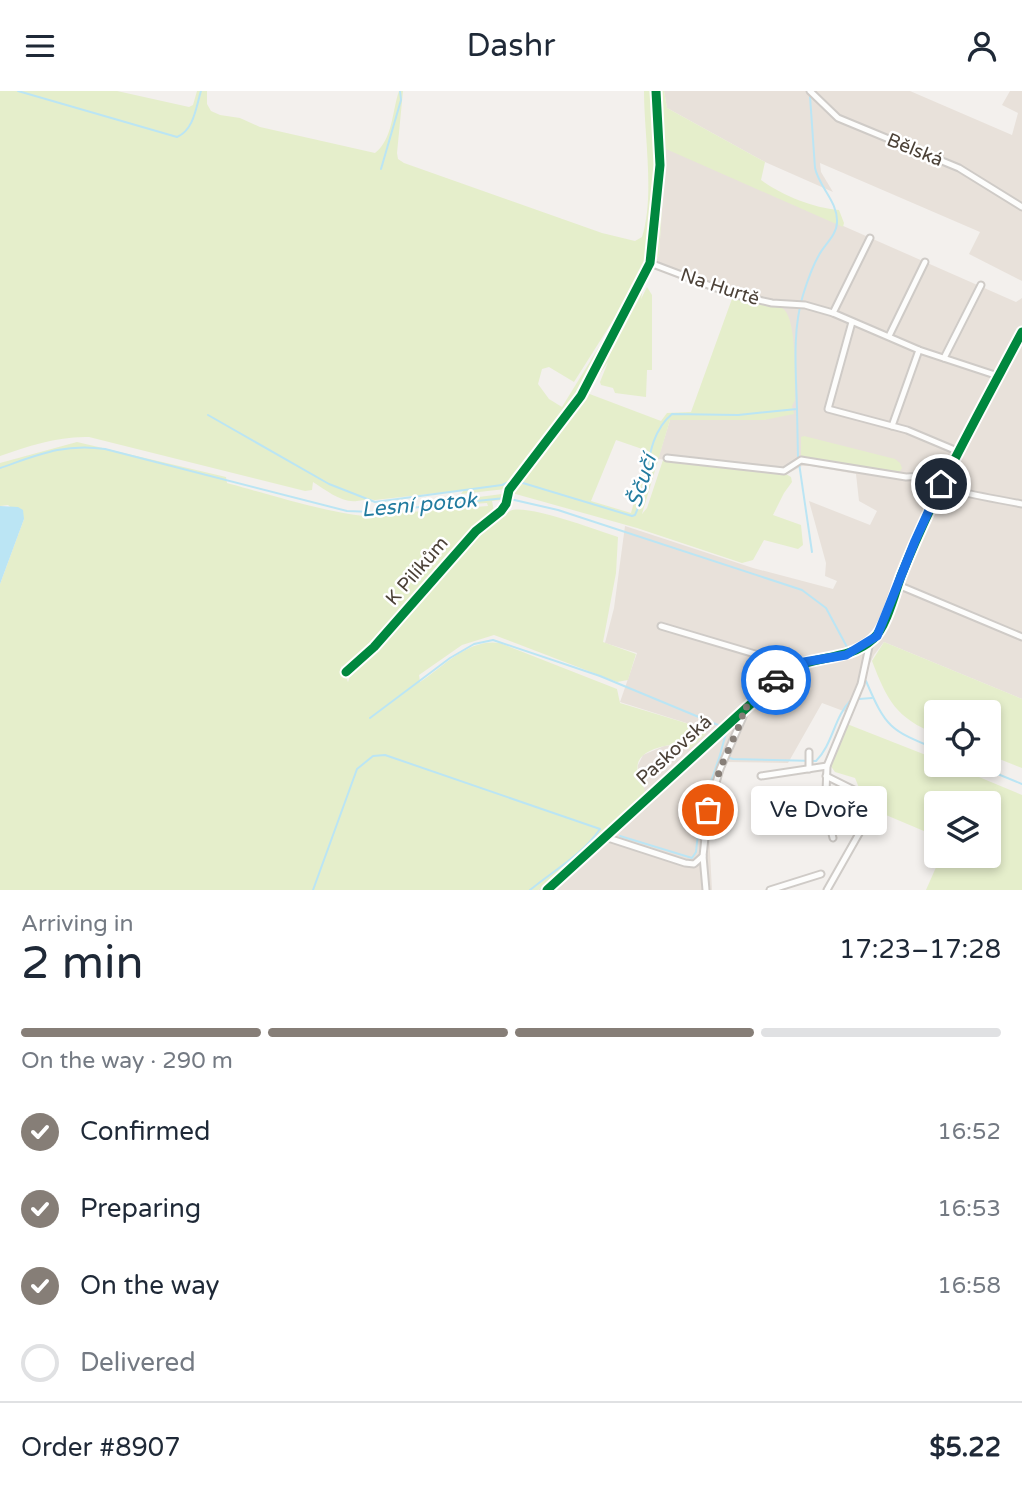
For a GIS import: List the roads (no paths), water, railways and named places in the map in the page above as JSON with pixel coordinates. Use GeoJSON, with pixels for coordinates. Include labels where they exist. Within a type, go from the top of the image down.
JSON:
{"type":"FeatureCollection","features":[{"type":"Feature","properties":{"kind":"street","name":"Bělská"},"geometry":{"type":"LineString","coordinates":[[810,91],[838,118],[959,168],[1022,207]]}},
{"type":"Feature","properties":{"kind":"street"},"geometry":{"type":"LineString","coordinates":[[833,313],[870,238]]}},
{"type":"Feature","properties":{"kind":"street"},"geometry":{"type":"LineString","coordinates":[[889,336],[925,262]]}},
{"type":"Feature","properties":{"kind":"street","name":"Na Hurtě"},"geometry":{"type":"LineString","coordinates":[[650,263],[732,294],[772,303],[805,305],[833,313],[919,350],[998,376]]}},
{"type":"Feature","properties":{"kind":"street"},"geometry":{"type":"LineString","coordinates":[[944,358],[981,285]]}},
{"type":"Feature","properties":{"kind":"street"},"geometry":{"type":"LineString","coordinates":[[852,322],[828,409],[932,439],[957,451]]}},
{"type":"Feature","properties":{"kind":"street","name":"Paskovská"},"geometry":{"type":"LineString","coordinates":[[547,890],[789,669],[804,662],[850,653],[870,642],[880,630],[957,451],[1022,332]]}},
{"type":"Feature","properties":{"kind":"street"},"geometry":{"type":"LineString","coordinates":[[892,426],[919,350]]}},
{"type":"Feature","properties":{"kind":"street"},"geometry":{"type":"LineString","coordinates":[[667,458],[784,471],[801,460],[906,477],[932,478],[957,491],[1022,504]]}},
{"type":"Feature","properties":{"kind":"street","name":"K Pilíkům"},"geometry":{"type":"LineString","coordinates":[[346,672],[374,647],[454,554],[486,521],[501,511],[508,492]]}},
{"type":"Feature","properties":{"kind":"street"},"geometry":{"type":"LineString","coordinates":[[898,585],[1022,637]]}},
{"type":"Feature","properties":{"kind":"street"},"geometry":{"type":"LineString","coordinates":[[661,626],[785,663],[789,669]]}},
{"type":"Feature","properties":{"kind":"street"},"geometry":{"type":"LineString","coordinates":[[833,838],[823,796],[826,792],[827,766],[863,676],[870,642]]}},
{"type":"Feature","properties":{"kind":"street"},"geometry":{"type":"LineString","coordinates":[[706,890],[703,856],[708,810],[720,769],[743,717],[740,713]]}},
{"type":"Feature","properties":{"kind":"street"},"geometry":{"type":"LineString","coordinates":[[761,776],[809,760],[827,766]]}},
{"type":"Feature","properties":{"kind":"street"},"geometry":{"type":"LineString","coordinates":[[826,776],[854,790],[865,823],[827,890]]}},
{"type":"Feature","properties":{"kind":"street"},"geometry":{"type":"LineString","coordinates":[[802,822],[800,802],[823,796]]}},
{"type":"Feature","properties":{"kind":"street"},"geometry":{"type":"LineString","coordinates":[[605,837],[685,863],[694,864],[703,856]]}},
{"type":"Feature","properties":{"kind":"street"},"geometry":{"type":"LineString","coordinates":[[770,890],[781,889],[821,874]]}},
{"type":"Feature","properties":{"kind":"water"},"geometry":{"type":"Polygon","coordinates":[[[0,506],[18,507],[23,510],[24,519],[0,584],[0,506]]]}},
{"type":"Feature","properties":{"kind":"waterway"},"geometry":{"type":"LineString","coordinates":[[18,91],[177,137],[191,124],[201,91]]}},
{"type":"Feature","properties":{"kind":"waterway"},"geometry":{"type":"LineString","coordinates":[[381,169],[401,100],[400,91]]}},
{"type":"Feature","properties":{"kind":"waterway","name":"Ščučí"},"geometry":{"type":"LineString","coordinates":[[208,415],[329,484],[375,502],[502,485],[513,480],[635,515],[656,436],[672,414],[738,415],[797,409],[797,323],[812,270],[835,231],[837,222],[835,208],[815,168],[810,96]]}},
{"type":"Feature","properties":{"kind":"waterway"},"geometry":{"type":"LineString","coordinates":[[797,409],[798,458]]}},
{"type":"Feature","properties":{"kind":"waterway","name":"Lesní potok"},"geometry":{"type":"LineString","coordinates":[[0,468],[51,451],[90,448],[105,449],[347,511],[373,512],[505,498]]}},
{"type":"Feature","properties":{"kind":"waterway"},"geometry":{"type":"LineString","coordinates":[[799,463],[812,552]]}},
{"type":"Feature","properties":{"kind":"waterway","name":"Lesní potok"},"geometry":{"type":"LineString","coordinates":[[510,499],[558,510],[802,590],[826,608],[847,647]]}},
{"type":"Feature","properties":{"kind":"waterway"},"geometry":{"type":"LineString","coordinates":[[370,718],[450,658],[474,644],[493,640],[600,676],[718,725]]}},
{"type":"Feature","properties":{"kind":"waterway","name":"Lesní potok"},"geometry":{"type":"LineString","coordinates":[[866,681],[879,709],[891,725],[899,732],[924,744]]}},
{"type":"Feature","properties":{"kind":"waterway"},"geometry":{"type":"LineString","coordinates":[[859,699],[872,698]]}},
{"type":"Feature","properties":{"kind":"waterway"},"geometry":{"type":"LineString","coordinates":[[620,836],[692,858],[696,852],[700,814],[720,755],[733,759],[816,761],[851,700]]}},
{"type":"Feature","properties":{"kind":"waterway"},"geometry":{"type":"LineString","coordinates":[[720,755],[726,733]]}},
{"type":"Feature","properties":{"kind":"waterway"},"geometry":{"type":"LineString","coordinates":[[313,890],[357,769],[373,756],[385,755],[600,829],[576,855],[530,890]]}},
{"type":"Feature","properties":{"kind":"waterway","name":"Lesní potok"},"geometry":{"type":"LineString","coordinates":[[1001,775],[1022,784]]}},
{"type":"Feature","properties":{"kind":"place","name":"Ve Dvoře"},"geometry":{"type":"Point","coordinates":[708,810]}}]}
